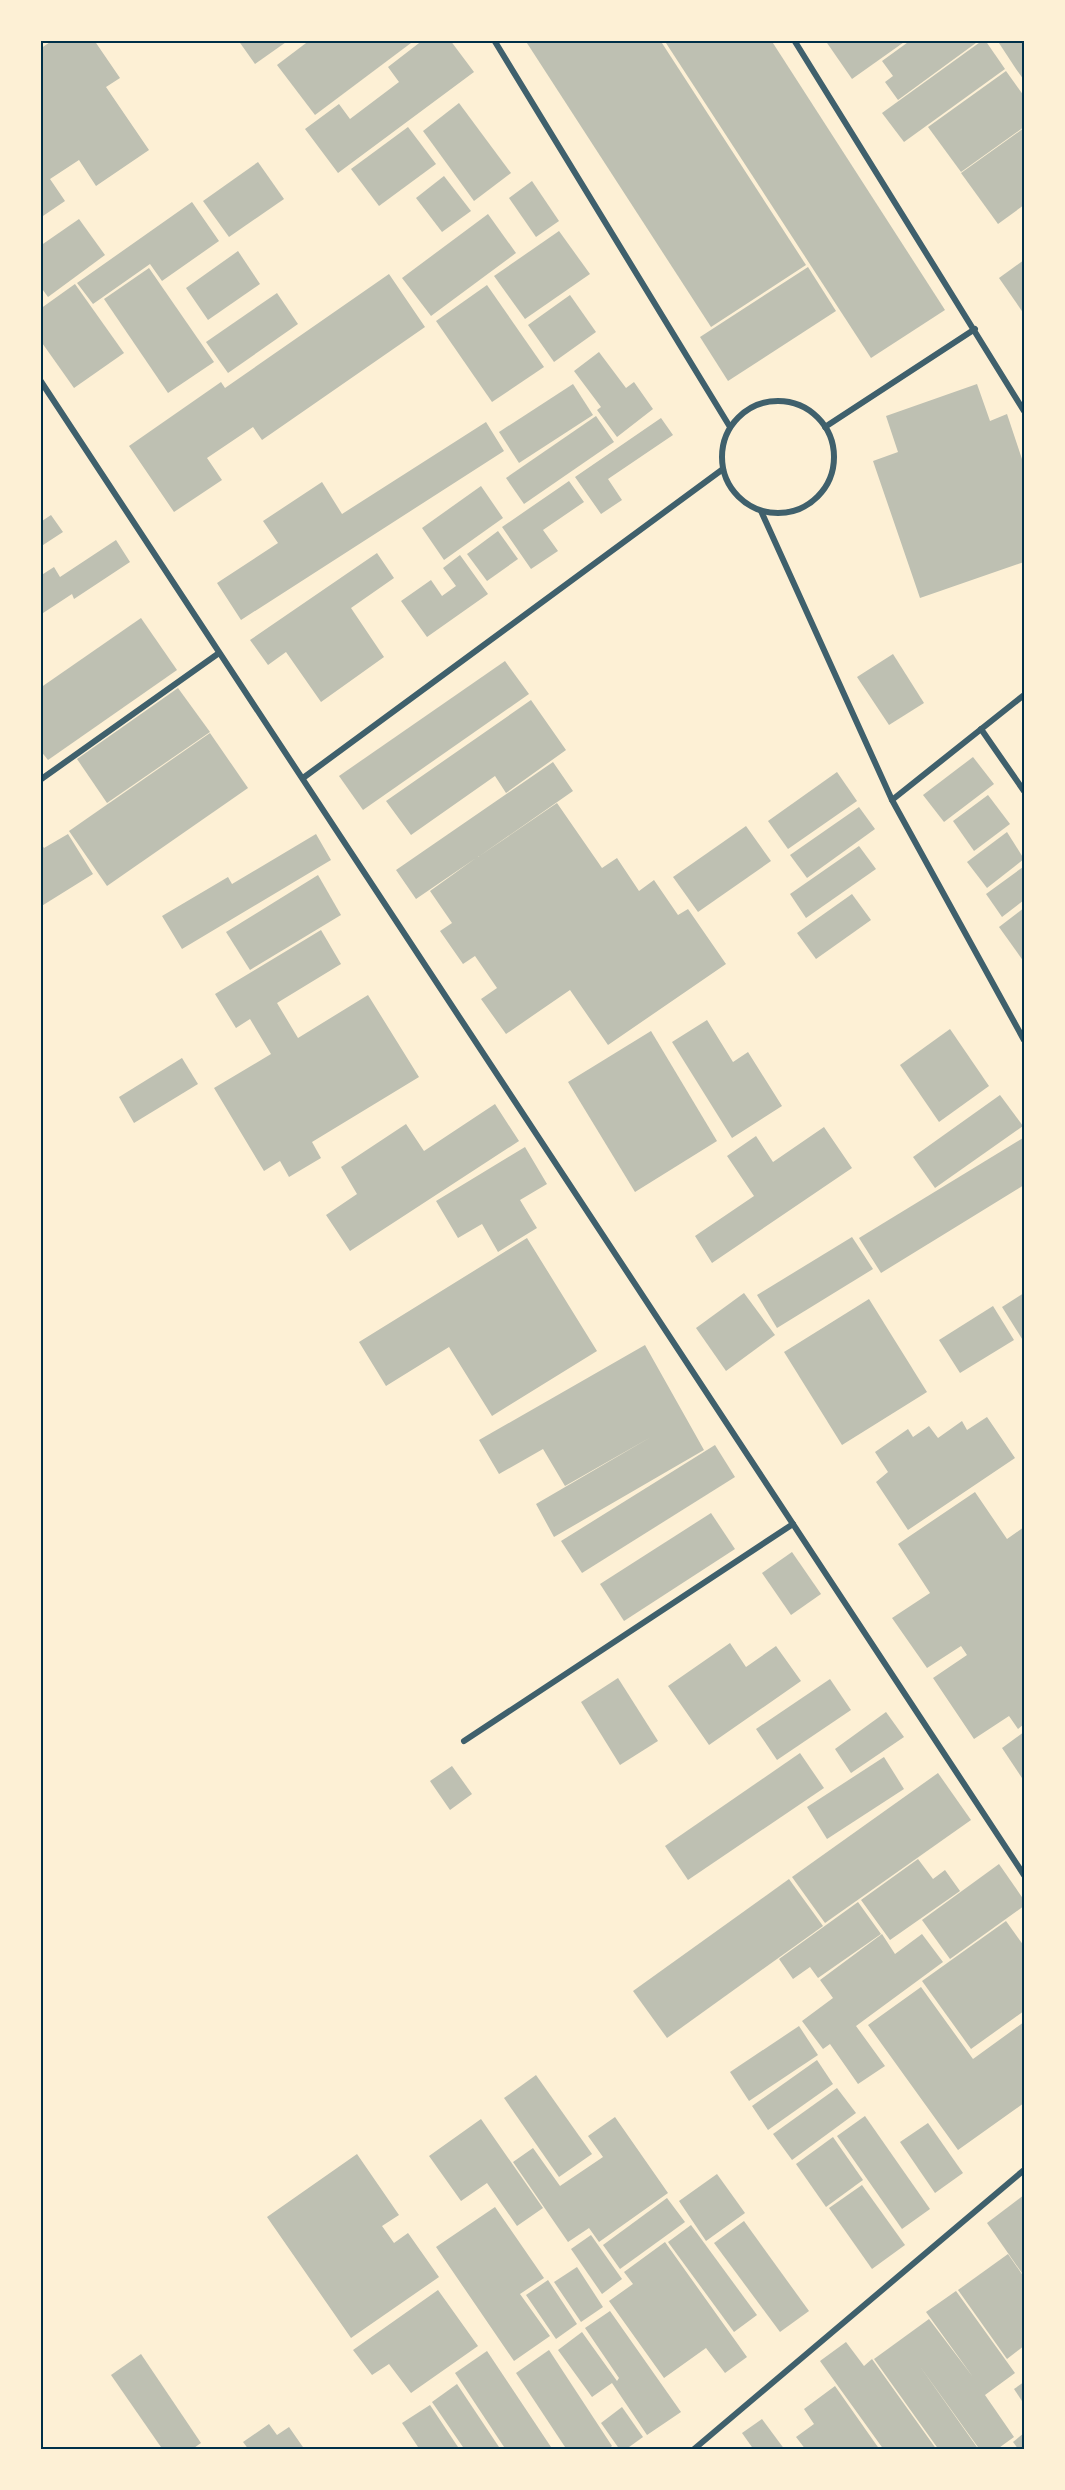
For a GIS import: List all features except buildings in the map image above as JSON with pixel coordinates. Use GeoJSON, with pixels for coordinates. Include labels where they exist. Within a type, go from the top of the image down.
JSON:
{"type":"FeatureCollection","features":[{"type":"Feature","properties":{"kind":"street"},"geometry":{"type":"LineString","coordinates":[[494,40],[730,427]]}},
{"type":"Feature","properties":{"kind":"street"},"geometry":{"type":"LineString","coordinates":[[794,40],[1024,411]]}},
{"type":"Feature","properties":{"kind":"street"},"geometry":{"type":"LineString","coordinates":[[825,427],[975,329]]}},
{"type":"Feature","properties":{"kind":"street"},"geometry":{"type":"LineString","coordinates":[[40,380],[1024,1875]]}},
{"type":"Feature","properties":{"kind":"street"},"geometry":{"type":"LineString","coordinates":[[778,401],[796,404],[813,413],[825,427],[833,445],[834,464],[828,483],[816,499],[799,509],[780,513],[761,511],[743,502],[730,487],[723,469],[724,441],[730,427],[743,414],[759,404],[778,401]]}},
{"type":"Feature","properties":{"kind":"street"},"geometry":{"type":"LineString","coordinates":[[303,778],[723,469]]}},
{"type":"Feature","properties":{"kind":"street"},"geometry":{"type":"LineString","coordinates":[[761,511],[892,800],[1024,1040]]}},
{"type":"Feature","properties":{"kind":"street"},"geometry":{"type":"LineString","coordinates":[[40,780],[219,653]]}},
{"type":"Feature","properties":{"kind":"street"},"geometry":{"type":"LineString","coordinates":[[892,800],[1024,695]]}},
{"type":"Feature","properties":{"kind":"street"},"geometry":{"type":"LineString","coordinates":[[981,729],[1024,791]]}},
{"type":"Feature","properties":{"kind":"street"},"geometry":{"type":"LineString","coordinates":[[464,1741],[793,1524]]}},
{"type":"Feature","properties":{"kind":"street"},"geometry":{"type":"LineString","coordinates":[[693,2450],[1024,2170]]}}]}
